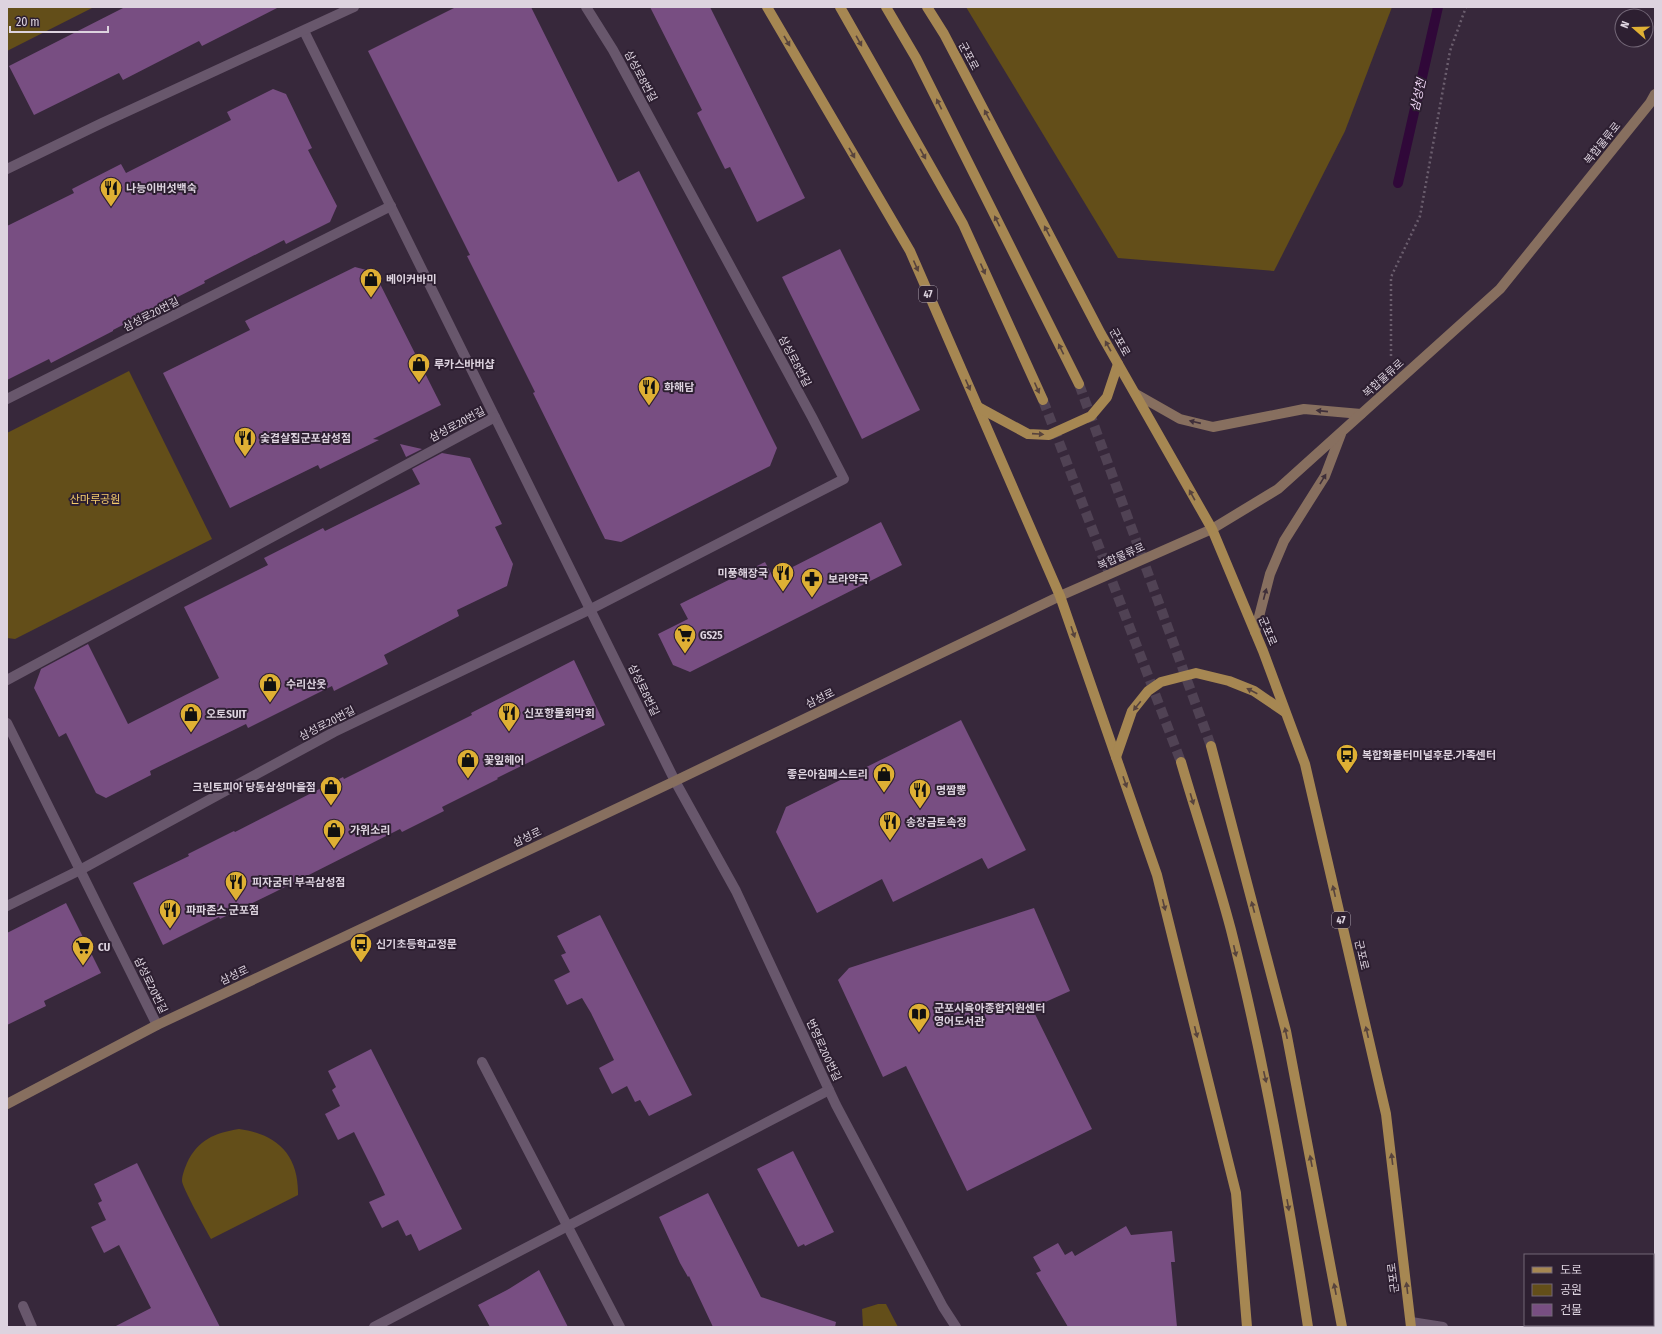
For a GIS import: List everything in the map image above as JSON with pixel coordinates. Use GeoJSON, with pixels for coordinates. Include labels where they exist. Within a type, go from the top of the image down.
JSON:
{"type":"FeatureCollection","features":[{"type":"Feature","properties":{"kind":"main road","name":"47"},"geometry":{"type":"LineString","coordinates":[[767,7],[910,251],[1060,596],[1157,875],[1236,1193],[1247,1327]]}},
{"type":"Feature","properties":{"kind":"main road"},"geometry":{"type":"LineString","coordinates":[[840,7],[963,224],[1043,400]]}},
{"type":"Feature","properties":{"kind":"main road"},"geometry":{"type":"LineString","coordinates":[[886,7],[916,58],[1079,384]]}},
{"type":"Feature","properties":{"kind":"main road","name":"군포로"},"geometry":{"type":"LineString","coordinates":[[927,7],[944,34],[1118,364],[1212,529],[1255,632],[1305,764],[1386,1114],[1411,1325]]}},
{"type":"Feature","properties":{"kind":"main road","name":"복합물류로"},"geometry":{"type":"LineString","coordinates":[[1060,596],[1212,529],[1278,489],[1500,289],[1650,103],[1655,94]]}},
{"type":"Feature","properties":{"kind":"main road"},"geometry":{"type":"LineString","coordinates":[[978,407],[1028,434],[1049,435],[1091,416],[1107,397],[1118,364]]}},
{"type":"Feature","properties":{"kind":"main road"},"geometry":{"type":"LineString","coordinates":[[1136,394],[1180,419],[1213,427],[1304,409],[1361,414]]}},
{"type":"Feature","properties":{"kind":"main road"},"geometry":{"type":"LineString","coordinates":[[1255,632],[1270,574],[1284,540],[1325,476],[1342,431]]}},
{"type":"Feature","properties":{"kind":"main road","name":"삼성로"},"geometry":{"type":"LineString","coordinates":[[7,1104],[157,1024],[675,780],[1060,596]]}},
{"type":"Feature","properties":{"kind":"main road"},"geometry":{"type":"LineString","coordinates":[[1116,757],[1132,711],[1148,691],[1161,682],[1196,673],[1229,681],[1254,691],[1285,712]]}},
{"type":"Feature","properties":{"kind":"main road"},"geometry":{"type":"LineString","coordinates":[[1211,746],[1286,1031],[1342,1327]]}},
{"type":"Feature","properties":{"kind":"main road"},"geometry":{"type":"LineString","coordinates":[[1181,762],[1230,929],[1268,1092],[1308,1327]]}},
{"type":"Feature","properties":{"kind":"street"},"geometry":{"type":"LineString","coordinates":[[7,169],[102,123],[354,7]]}},
{"type":"Feature","properties":{"kind":"street","name":"삼성로8번길"},"geometry":{"type":"LineString","coordinates":[[586,7],[617,57],[844,479],[591,610]]}},
{"type":"Feature","properties":{"kind":"street","name":"삼성로8번길"},"geometry":{"type":"LineString","coordinates":[[304,31],[675,780]]}},
{"type":"Feature","properties":{"kind":"street","name":"삼성로20번길"},"geometry":{"type":"LineString","coordinates":[[7,399],[391,206]]}},
{"type":"Feature","properties":{"kind":"street","name":"삼성로20번길"},"geometry":{"type":"LineString","coordinates":[[7,680],[495,417]]}},
{"type":"Feature","properties":{"kind":"street","name":"삼성로20번길"},"geometry":{"type":"LineString","coordinates":[[7,906],[80,870],[334,732],[591,610]]}},
{"type":"Feature","properties":{"kind":"street","name":"삼성로20번길"},"geometry":{"type":"LineString","coordinates":[[7,723],[157,1024]]}},
{"type":"Feature","properties":{"kind":"street","name":"번영로200번길"},"geometry":{"type":"LineString","coordinates":[[675,780],[736,891],[829,1090],[940,1300],[956,1327]]}},
{"type":"Feature","properties":{"kind":"street"},"geometry":{"type":"LineString","coordinates":[[482,1062],[620,1327]]}},
{"type":"Feature","properties":{"kind":"street"},"geometry":{"type":"LineString","coordinates":[[374,1327],[829,1090]]}},
{"type":"Feature","properties":{"kind":"street"},"geometry":{"type":"LineString","coordinates":[[23,1306],[32,1327]]}},
{"type":"Feature","properties":{"kind":"street"},"geometry":{"type":"LineString","coordinates":[[1411,1325],[1443,1327]]}},
{"type":"Feature","properties":{"kind":"path"},"geometry":{"type":"LineString","coordinates":[[1390,388],[1391,277],[1420,216],[1450,51],[1466,7]]}},
{"type":"Feature","properties":{"kind":"green space"},"geometry":{"type":"Polygon","coordinates":[[[7,7],[94,7],[7,51],[7,7]]]}},
{"type":"Feature","properties":{"kind":"green space"},"geometry":{"type":"Polygon","coordinates":[[[966,7],[1392,7],[1345,131],[1274,271],[1118,258],[966,7]]]}},
{"type":"Feature","properties":{"kind":"green space","name":"산마루공원"},"geometry":{"type":"Polygon","coordinates":[[[129,371],[212,539],[15,639],[7,638],[7,433],[129,371]]]}},
{"type":"Feature","properties":{"kind":"green space"},"geometry":{"type":"Polygon","coordinates":[[[239,1129],[264,1136],[275,1142],[283,1149],[290,1158],[295,1169],[298,1195],[211,1239],[183,1185],[183,1174],[191,1155],[202,1143],[214,1135],[239,1129]]]}},
{"type":"Feature","properties":{"kind":"green space"},"geometry":{"type":"Polygon","coordinates":[[[878,1304],[886,1304],[898,1327],[863,1327],[862,1309],[878,1304]]]}},
{"type":"Feature","properties":{"kind":"building"},"geometry":{"type":"Polygon","coordinates":[[[125,7],[279,7],[202,46],[199,41],[123,80],[119,73],[34,115],[9,66],[125,7]]]}},
{"type":"Feature","properties":{"kind":"building"},"geometry":{"type":"Polygon","coordinates":[[[456,7],[531,7],[618,182],[639,171],[777,448],[770,466],[621,542],[605,539],[533,393],[535,392],[467,256],[470,255],[368,51],[456,7]]]}},
{"type":"Feature","properties":{"kind":"building"},"geometry":{"type":"Polygon","coordinates":[[[650,7],[710,7],[805,198],[757,222],[730,167],[725,169],[697,113],[702,110],[650,7]]]}},
{"type":"Feature","properties":{"kind":"building"},"geometry":{"type":"Polygon","coordinates":[[[273,89],[286,94],[312,148],[308,150],[337,206],[330,222],[286,244],[284,240],[51,363],[49,359],[7,380],[7,226],[74,193],[72,189],[121,164],[126,173],[231,120],[227,112],[273,89]]]}},
{"type":"Feature","properties":{"kind":"building"},"geometry":{"type":"Polygon","coordinates":[[[840,249],[920,410],[862,439],[782,277],[840,249]]]}},
{"type":"Feature","properties":{"kind":"building"},"geometry":{"type":"Polygon","coordinates":[[[355,267],[374,272],[441,405],[373,439],[379,440],[320,469],[318,465],[230,508],[163,373],[250,330],[245,321],[355,267]]]}},
{"type":"Feature","properties":{"kind":"building"},"geometry":{"type":"Polygon","coordinates":[[[400,444],[422,449],[406,457],[400,444]]]}},
{"type":"Feature","properties":{"kind":"building"},"geometry":{"type":"Polygon","coordinates":[[[442,453],[470,458],[502,524],[495,527],[513,564],[507,586],[457,610],[459,616],[384,655],[388,664],[334,691],[332,686],[248,728],[246,724],[150,771],[151,775],[106,798],[96,793],[66,733],[59,737],[34,688],[41,669],[88,644],[128,724],[219,678],[184,607],[268,565],[264,558],[323,528],[325,531],[420,484],[412,469],[442,453]]]}},
{"type":"Feature","properties":{"kind":"building"},"geometry":{"type":"Polygon","coordinates":[[[881,522],[902,565],[690,672],[673,665],[658,634],[688,619],[680,604],[765,562],[773,577],[881,522]]]}},
{"type":"Feature","properties":{"kind":"building"},"geometry":{"type":"Polygon","coordinates":[[[574,660],[605,725],[497,778],[498,779],[442,807],[444,811],[402,832],[400,829],[220,919],[219,917],[163,945],[133,883],[189,856],[188,854],[234,831],[235,832],[343,777],[344,779],[472,715],[471,713],[574,660]]]}},
{"type":"Feature","properties":{"kind":"building"},"geometry":{"type":"Polygon","coordinates":[[[961,720],[1026,850],[988,869],[982,858],[893,902],[882,879],[817,913],[776,832],[786,807],[961,720]]]}},
{"type":"Feature","properties":{"kind":"building"},"geometry":{"type":"Polygon","coordinates":[[[66,903],[101,973],[44,1001],[46,1006],[7,1025],[7,933],[66,903]]]}},
{"type":"Feature","properties":{"kind":"building"},"geometry":{"type":"Polygon","coordinates":[[[1034,908],[1070,991],[1032,1008],[1092,1129],[967,1191],[906,1066],[883,1077],[838,980],[849,968],[1034,908]]]}},
{"type":"Feature","properties":{"kind":"building"},"geometry":{"type":"Polygon","coordinates":[[[600,915],[692,1095],[649,1116],[640,1100],[635,1102],[627,1086],[612,1094],[599,1068],[614,1060],[591,1013],[582,998],[567,1005],[554,980],[570,972],[561,955],[566,953],[557,936],[600,915]]]}},
{"type":"Feature","properties":{"kind":"building"},"geometry":{"type":"Polygon","coordinates":[[[371,1049],[462,1229],[419,1251],[411,1234],[406,1236],[398,1220],[382,1228],[369,1202],[385,1195],[354,1132],[338,1140],[325,1114],[340,1106],[332,1090],[336,1087],[328,1071],[371,1049]]]}},
{"type":"Feature","properties":{"kind":"building"},"geometry":{"type":"Polygon","coordinates":[[[793,1151],[834,1232],[805,1246],[804,1244],[798,1247],[757,1169],[793,1151]]]}},
{"type":"Feature","properties":{"kind":"building"},"geometry":{"type":"Polygon","coordinates":[[[137,1163],[220,1327],[114,1327],[151,1308],[119,1245],[104,1253],[91,1227],[106,1220],[98,1203],[102,1201],[94,1184],[137,1163]]]}},
{"type":"Feature","properties":{"kind":"building"},"geometry":{"type":"Polygon","coordinates":[[[708,1193],[761,1297],[836,1322],[835,1327],[713,1327],[689,1276],[688,1277],[680,1263],[659,1217],[708,1193]]]}},
{"type":"Feature","properties":{"kind":"building"},"geometry":{"type":"Polygon","coordinates":[[[1126,1226],[1131,1235],[1172,1231],[1175,1262],[1171,1262],[1177,1327],[1068,1327],[1036,1273],[1041,1271],[1033,1257],[1058,1243],[1065,1255],[1072,1251],[1075,1256],[1126,1226]]]}},
{"type":"Feature","properties":{"kind":"building"},"geometry":{"type":"Polygon","coordinates":[[[539,1270],[568,1327],[490,1327],[478,1305],[507,1290],[539,1270]]]}},
{"type":"Feature","properties":{"kind":"waterway","name":"삼성천"},"geometry":{"type":"LineString","coordinates":[[1398,183],[1438,7]]}},
{"type":"Feature","properties":{"kind":"tunnel"},"geometry":{"type":"LineString","coordinates":[[1079,384],[1211,746]]}},
{"type":"Feature","properties":{"kind":"tunnel"},"geometry":{"type":"LineString","coordinates":[[1043,400],[1181,762]]}},
{"type":"Feature","properties":{"kind":"place","name":"나능이버섯백숙"},"geometry":{"type":"Point","coordinates":[111,208]}},
{"type":"Feature","properties":{"kind":"place","name":"베이커바미"},"geometry":{"type":"Point","coordinates":[371,298]}},
{"type":"Feature","properties":{"kind":"place","name":"루카스바버샵"},"geometry":{"type":"Point","coordinates":[419,384]}},
{"type":"Feature","properties":{"kind":"place","name":"화해담"},"geometry":{"type":"Point","coordinates":[649,406]}},
{"type":"Feature","properties":{"kind":"place","name":"숯겹살집군포삼성점"},"geometry":{"type":"Point","coordinates":[245,458]}},
{"type":"Feature","properties":{"kind":"place","name":"미풍해장국"},"geometry":{"type":"Point","coordinates":[783,592]}},
{"type":"Feature","properties":{"kind":"place","name":"보라약국"},"geometry":{"type":"Point","coordinates":[812,598]}},
{"type":"Feature","properties":{"kind":"place","name":"GS25"},"geometry":{"type":"Point","coordinates":[685,654]}},
{"type":"Feature","properties":{"kind":"place","name":"수리산옷"},"geometry":{"type":"Point","coordinates":[270,704]}},
{"type":"Feature","properties":{"kind":"place","name":"신포항물회막회"},"geometry":{"type":"Point","coordinates":[509,732]}},
{"type":"Feature","properties":{"kind":"place","name":"오토SUIT"},"geometry":{"type":"Point","coordinates":[191,734]}},
{"type":"Feature","properties":{"kind":"place","name":"복합화물터미널후문.가족센터"},"geometry":{"type":"Point","coordinates":[1347,774]}},
{"type":"Feature","properties":{"kind":"place","name":"꽃잎헤어"},"geometry":{"type":"Point","coordinates":[468,780]}},
{"type":"Feature","properties":{"kind":"place","name":"좋은아침페스트리"},"geometry":{"type":"Point","coordinates":[884,794]}},
{"type":"Feature","properties":{"kind":"place","name":"크린토피아 당동삼성마을점"},"geometry":{"type":"Point","coordinates":[331,806]}},
{"type":"Feature","properties":{"kind":"place","name":"명짬뽕"},"geometry":{"type":"Point","coordinates":[920,810]}},
{"type":"Feature","properties":{"kind":"place","name":"송장금토속정"},"geometry":{"type":"Point","coordinates":[890,842]}},
{"type":"Feature","properties":{"kind":"place","name":"가위소리"},"geometry":{"type":"Point","coordinates":[334,850]}},
{"type":"Feature","properties":{"kind":"place","name":"피자굼터 부곡삼성점"},"geometry":{"type":"Point","coordinates":[236,902]}},
{"type":"Feature","properties":{"kind":"place","name":"파파존스 군포점"},"geometry":{"type":"Point","coordinates":[170,930]}},
{"type":"Feature","properties":{"kind":"place","name":"신기초등학교정문"},"geometry":{"type":"Point","coordinates":[361,964]}},
{"type":"Feature","properties":{"kind":"place","name":"CU"},"geometry":{"type":"Point","coordinates":[83,966]}},
{"type":"Feature","properties":{"kind":"place","name":"군포시육아종합지원센터 영어도서관"},"geometry":{"type":"Point","coordinates":[919,1034]}}]}
